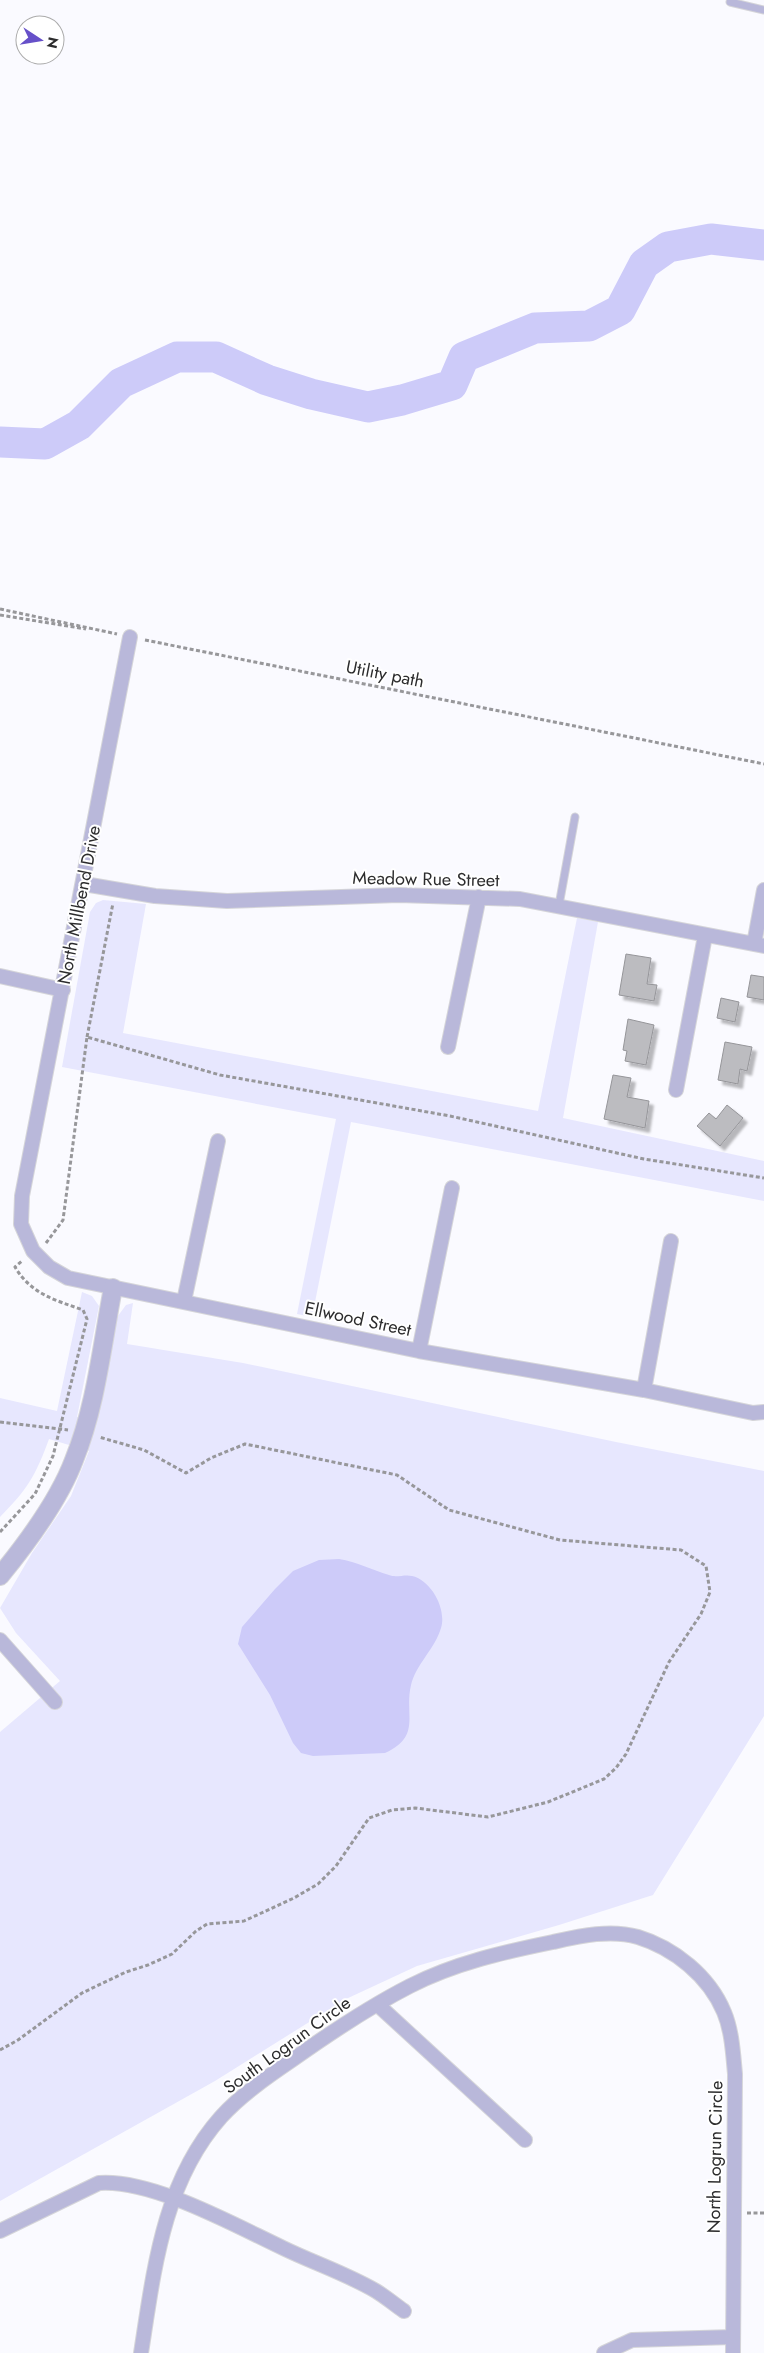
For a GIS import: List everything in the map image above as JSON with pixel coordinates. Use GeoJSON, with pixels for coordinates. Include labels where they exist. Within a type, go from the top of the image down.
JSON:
{"type":"FeatureCollection","features":[{"type":"Feature","properties":{"kind":"street","name":"North Millbend Drive"},"geometry":{"type":"LineString","coordinates":[[26,1174],[84,884],[130,637]]}},
{"type":"Feature","properties":{"kind":"street","name":"Meadow Rue Street"},"geometry":{"type":"LineString","coordinates":[[84,884],[155,896],[227,901],[379,896],[520,899],[759,945]]}},
{"type":"Feature","properties":{"kind":"street"},"geometry":{"type":"LineString","coordinates":[[759,945],[764,890]]}},
{"type":"Feature","properties":{"kind":"street"},"geometry":{"type":"LineString","coordinates":[[448,1047],[479,897]]}},
{"type":"Feature","properties":{"kind":"street"},"geometry":{"type":"LineString","coordinates":[[676,1090],[705,936]]}},
{"type":"Feature","properties":{"kind":"street"},"geometry":{"type":"LineString","coordinates":[[0,976],[63,990]]}},
{"type":"Feature","properties":{"kind":"street"},"geometry":{"type":"LineString","coordinates":[[184,1301],[218,1140]]}},
{"type":"Feature","properties":{"kind":"street","name":"Ellwood Street"},"geometry":{"type":"LineString","coordinates":[[26,1174],[22,1196],[21,1224],[33,1251],[49,1267],[68,1278],[419,1351],[644,1390],[753,1413],[764,1412]]}},
{"type":"Feature","properties":{"kind":"street"},"geometry":{"type":"LineString","coordinates":[[419,1351],[452,1188]]}},
{"type":"Feature","properties":{"kind":"street"},"geometry":{"type":"LineString","coordinates":[[644,1390],[671,1241]]}},
{"type":"Feature","properties":{"kind":"street"},"geometry":{"type":"LineString","coordinates":[[0,1576],[54,1500],[74,1461],[90,1406],[113,1288]]}},
{"type":"Feature","properties":{"kind":"street"},"geometry":{"type":"LineString","coordinates":[[0,1640],[55,1702]]}},
{"type":"Feature","properties":{"kind":"street","name":"South Logrun Circle"},"geometry":{"type":"LineString","coordinates":[[141,2353],[156,2259],[173,2198],[186,2170],[221,2117],[272,2074],[334,2030],[411,1985],[486,1957],[578,1937],[604,1933],[635,1936],[661,1945],[696,1971]]}},
{"type":"Feature","properties":{"kind":"street","name":"North Logrun Circle"},"geometry":{"type":"LineString","coordinates":[[696,1971],[712,1989],[724,2012],[731,2038],[735,2074],[733,2353]]}},
{"type":"Feature","properties":{"kind":"street"},"geometry":{"type":"LineString","coordinates":[[378,2005],[525,2140]]}},
{"type":"Feature","properties":{"kind":"street"},"geometry":{"type":"LineString","coordinates":[[0,2231],[99,2183],[117,2182],[140,2186],[173,2198],[376,2291],[404,2312]]}},
{"type":"Feature","properties":{"kind":"street"},"geometry":{"type":"LineString","coordinates":[[604,2353],[632,2340],[733,2337]]}},
{"type":"Feature","properties":{"kind":"lane"},"geometry":{"type":"LineString","coordinates":[[730,2],[764,10]]}},
{"type":"Feature","properties":{"kind":"lane"},"geometry":{"type":"LineString","coordinates":[[560,906],[575,817]]}},
{"type":"Feature","properties":{"kind":"path","name":"Utility path"},"geometry":{"type":"LineString","coordinates":[[0,609],[130,637],[764,764]]}},
{"type":"Feature","properties":{"kind":"path"},"geometry":{"type":"LineString","coordinates":[[0,615],[130,637]]}},
{"type":"Feature","properties":{"kind":"path"},"geometry":{"type":"LineString","coordinates":[[0,1532],[35,1494],[53,1456],[87,1319],[83,1310],[46,1297],[23,1280],[15,1267],[33,1251],[48,1242],[62,1220],[87,1037],[115,890]]}},
{"type":"Feature","properties":{"kind":"path"},"geometry":{"type":"LineString","coordinates":[[87,1037],[220,1075],[450,1116],[644,1159],[764,1178]]}},
{"type":"Feature","properties":{"kind":"path"},"geometry":{"type":"LineString","coordinates":[[0,1422],[83,1432],[144,1450],[186,1473],[211,1458],[245,1444],[397,1475],[450,1510],[560,1540],[681,1550],[706,1566],[710,1592],[700,1614],[669,1662],[626,1754],[616,1768],[604,1778],[548,1802],[488,1817],[415,1808],[392,1810],[369,1818],[336,1866],[318,1884],[294,1898],[244,1921],[207,1924],[196,1931],[172,1954],[126,1972],[82,1993],[18,2040],[0,2050]]}},
{"type":"Feature","properties":{"kind":"shaded area"},"geometry":{"type":"Polygon","coordinates":[[[103,900],[146,904],[123,1033],[538,1111],[577,918],[598,922],[563,1118],[764,1161],[764,1201],[351,1122],[312,1317],[297,1314],[336,1119],[62,1067],[90,912],[96,903],[103,900]]]}},
{"type":"Feature","properties":{"kind":"shaded area"},"geometry":{"type":"Polygon","coordinates":[[[82,1292],[92,1296],[99,1306],[77,1417],[96,1422],[115,1320],[126,1305],[133,1303],[127,1344],[243,1363],[616,1442],[764,1471],[764,1716],[653,1895],[559,1925],[417,1966],[346,1999],[215,2081],[0,2201],[0,1732],[60,1681],[16,1633],[0,1608],[32,1553],[71,1496],[89,1451],[49,1439],[40,1463],[30,1481],[0,1517],[0,1398],[57,1411],[82,1292]]]}},
{"type":"Feature","properties":{"kind":"water"},"geometry":{"type":"Polygon","coordinates":[[[339,1559],[392,1576],[409,1576],[419,1579],[436,1596],[442,1612],[441,1628],[438,1636],[413,1677],[409,1696],[408,1732],[404,1739],[385,1753],[313,1756],[301,1753],[293,1743],[270,1695],[238,1644],[242,1627],[293,1571],[319,1560],[339,1559]]]}},
{"type":"Feature","properties":{"kind":"building"},"geometry":{"type":"Polygon","coordinates":[[[626,954],[651,958],[647,984],[657,985],[654,1001],[619,995],[626,954]]]}},
{"type":"Feature","properties":{"kind":"building"},"geometry":{"type":"Polygon","coordinates":[[[751,975],[764,977],[764,1000],[747,997],[751,975]]]}},
{"type":"Feature","properties":{"kind":"building"},"geometry":{"type":"Polygon","coordinates":[[[721,998],[739,1002],[735,1022],[717,1018],[721,998]]]}},
{"type":"Feature","properties":{"kind":"building"},"geometry":{"type":"Polygon","coordinates":[[[628,1019],[654,1025],[646,1065],[625,1061],[627,1051],[623,1050],[628,1019]]]}},
{"type":"Feature","properties":{"kind":"building"},"geometry":{"type":"Polygon","coordinates":[[[725,1042],[752,1047],[747,1071],[740,1069],[738,1084],[718,1080],[725,1042]]]}},
{"type":"Feature","properties":{"kind":"building"},"geometry":{"type":"Polygon","coordinates":[[[613,1075],[631,1078],[627,1097],[649,1101],[645,1128],[604,1119],[613,1075]]]}},
{"type":"Feature","properties":{"kind":"building"},"geometry":{"type":"Polygon","coordinates":[[[727,1105],[743,1118],[720,1146],[697,1126],[709,1113],[716,1119],[727,1105]]]}},
{"type":"Feature","properties":{"kind":"waterway"},"geometry":{"type":"LineString","coordinates":[[0,442],[45,444],[79,425],[121,383],[177,357],[216,357],[267,380],[311,394],[368,407],[402,400],[452,385],[464,357],[535,328],[589,326],[620,310],[644,264],[668,247],[711,239],[764,245]]}}]}
